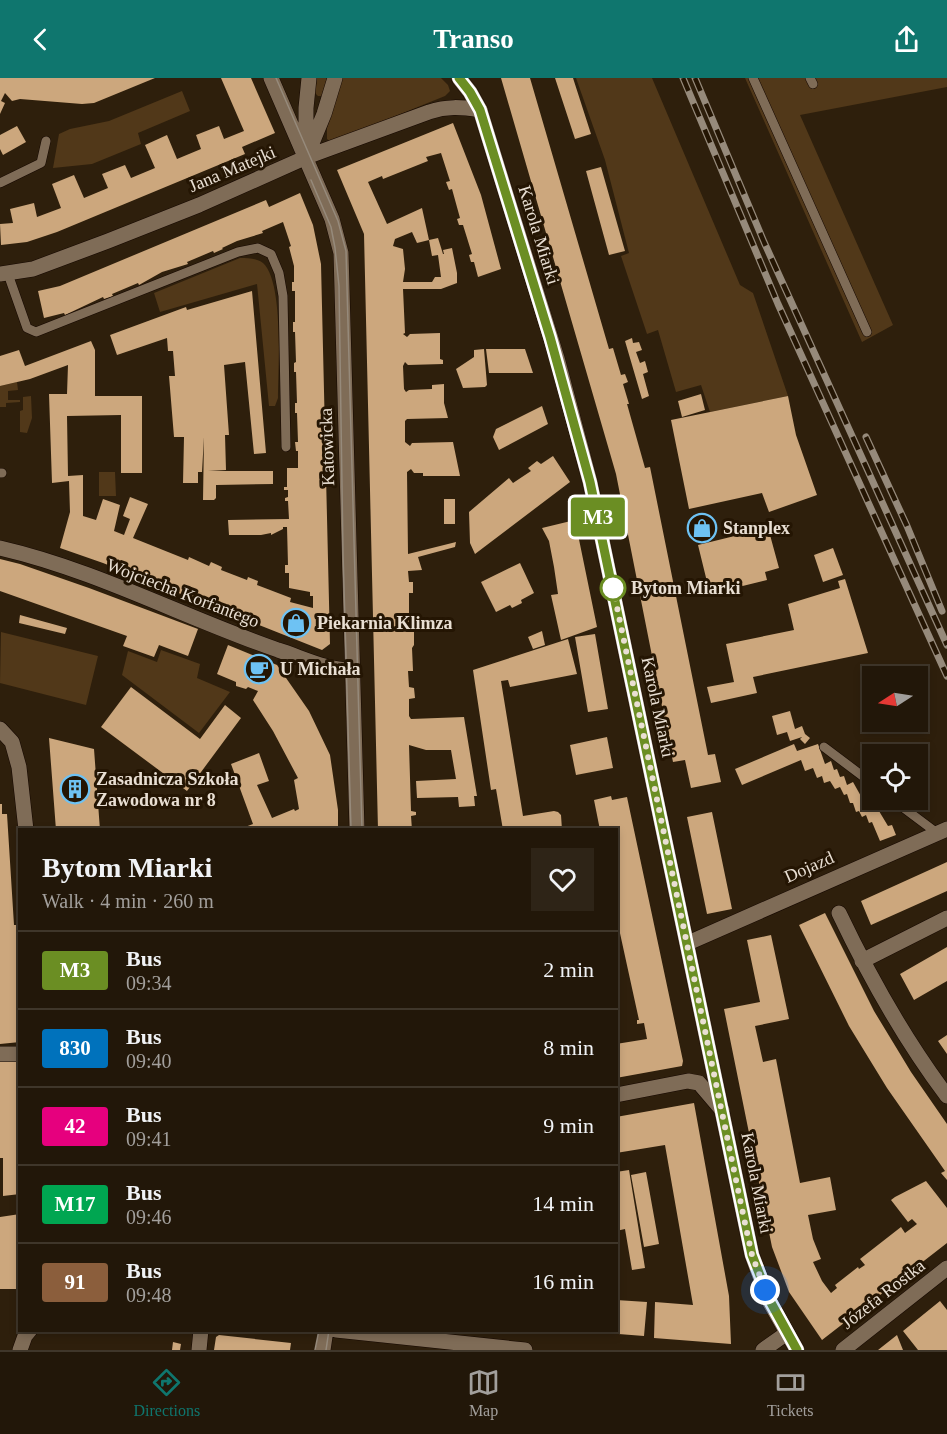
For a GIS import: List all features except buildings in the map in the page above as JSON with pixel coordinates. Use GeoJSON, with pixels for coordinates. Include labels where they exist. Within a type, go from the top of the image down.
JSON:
{"type":"FeatureCollection","features":[{"type":"Feature","properties":{"kind":"street","name":"Katowicka"},"geometry":{"type":"LineString","coordinates":[[272,78],[332,219],[342,253],[357,828]]}},
{"type":"Feature","properties":{"kind":"street"},"geometry":{"type":"LineString","coordinates":[[306,158],[306,108],[309,78]]}},
{"type":"Feature","properties":{"kind":"street"},"geometry":{"type":"LineString","coordinates":[[306,158],[324,114],[335,78]]}},
{"type":"Feature","properties":{"kind":"street","name":"Karola Miarki"},"geometry":{"type":"LineString","coordinates":[[459,78],[480,110],[554,348],[590,482],[752,1255],[770,1301],[797,1350]]}},
{"type":"Feature","properties":{"kind":"street","name":"Jana Matejki"},"geometry":{"type":"LineString","coordinates":[[4,274],[33,269],[108,241],[199,205],[306,158],[444,107],[480,110]]}},
{"type":"Feature","properties":{"kind":"street","name":"Wojciecha Korfantego"},"geometry":{"type":"LineString","coordinates":[[0,548],[89,577],[246,639],[336,669],[352,670]]}},
{"type":"Feature","properties":{"kind":"street"},"geometry":{"type":"LineString","coordinates":[[0,729],[12,742],[19,766],[26,828]]}},
{"type":"Feature","properties":{"kind":"street","name":"Dojazd"},"geometry":{"type":"LineString","coordinates":[[688,943],[942,831]]}},
{"type":"Feature","properties":{"kind":"street"},"geometry":{"type":"LineString","coordinates":[[839,913],[893,1018],[947,1096]]}},
{"type":"Feature","properties":{"kind":"street"},"geometry":{"type":"LineString","coordinates":[[862,961],[947,918]]}},
{"type":"Feature","properties":{"kind":"street"},"geometry":{"type":"LineString","coordinates":[[0,1054],[18,1054]]}},
{"type":"Feature","properties":{"kind":"street"},"geometry":{"type":"LineString","coordinates":[[618,1095],[688,1081],[699,1083],[722,1110]]}},
{"type":"Feature","properties":{"kind":"street","name":"Józefa Rostka"},"geometry":{"type":"LineString","coordinates":[[843,1350],[945,1274]]}},
{"type":"Feature","properties":{"kind":"street"},"geometry":{"type":"LineString","coordinates":[[20,1350],[28,1332]]}},
{"type":"Feature","properties":{"kind":"street"},"geometry":{"type":"LineString","coordinates":[[199,1350],[201,1332]]}},
{"type":"Feature","properties":{"kind":"street"},"geometry":{"type":"LineString","coordinates":[[323,1350],[326,1332]]}},
{"type":"Feature","properties":{"kind":"street"},"geometry":{"type":"LineString","coordinates":[[355,1332],[525,1350]]}},
{"type":"Feature","properties":{"kind":"street"},"geometry":{"type":"LineString","coordinates":[[763,1350],[787,1334]]}},
{"type":"Feature","properties":{"kind":"lane"},"geometry":{"type":"LineString","coordinates":[[753,78],[867,332]]}},
{"type":"Feature","properties":{"kind":"lane"},"geometry":{"type":"LineString","coordinates":[[0,183],[41,163],[46,141]]}},
{"type":"Feature","properties":{"kind":"lane"},"geometry":{"type":"LineString","coordinates":[[4,274],[27,328],[36,332],[238,252],[258,248],[270,254],[279,273],[283,296],[286,447]]}},
{"type":"Feature","properties":{"kind":"lane"},"geometry":{"type":"LineString","coordinates":[[824,747],[862,776]]}},
{"type":"Feature","properties":{"kind":"lane"},"geometry":{"type":"LineString","coordinates":[[909,810],[942,831]]}},
{"type":"Feature","properties":{"kind":"shaded area"},"geometry":{"type":"Polygon","coordinates":[[[317,78],[328,78],[322,96],[315,93],[317,78]]]}},
{"type":"Feature","properties":{"kind":"shaded area"},"geometry":{"type":"Polygon","coordinates":[[[342,78],[441,78],[450,91],[445,96],[331,142],[327,139],[327,128],[342,78]]]}},
{"type":"Feature","properties":{"kind":"shaded area"},"geometry":{"type":"Polygon","coordinates":[[[576,78],[652,78],[740,285],[753,293],[788,396],[710,412],[701,385],[676,392],[658,330],[647,334],[621,256],[629,253],[605,160],[576,78]]]}},
{"type":"Feature","properties":{"kind":"shaded area"},"geometry":{"type":"Polygon","coordinates":[[[745,78],[947,78],[947,87],[800,115],[893,325],[862,342],[745,78]]]}},
{"type":"Feature","properties":{"kind":"shaded area"},"geometry":{"type":"Polygon","coordinates":[[[182,91],[190,111],[138,133],[141,144],[92,164],[53,168],[59,134],[70,129],[109,121],[182,91]]]}},
{"type":"Feature","properties":{"kind":"shaded area"},"geometry":{"type":"Polygon","coordinates":[[[240,258],[255,259],[263,263],[270,273],[274,288],[279,348],[278,398],[275,406],[269,406],[257,284],[160,312],[154,293],[240,258]]]}},
{"type":"Feature","properties":{"kind":"shaded area"},"geometry":{"type":"Polygon","coordinates":[[[17,382],[18,390],[8,391],[8,400],[20,400],[20,402],[6,403],[6,407],[0,407],[0,386],[17,382]]]}},
{"type":"Feature","properties":{"kind":"shaded area"},"geometry":{"type":"Polygon","coordinates":[[[31,396],[32,418],[27,433],[20,432],[23,397],[31,396]]]}},
{"type":"Feature","properties":{"kind":"shaded area"},"geometry":{"type":"Polygon","coordinates":[[[99,472],[115,472],[116,496],[99,496],[99,472]]]}},
{"type":"Feature","properties":{"kind":"shaded area"},"geometry":{"type":"Polygon","coordinates":[[[1,632],[98,656],[86,705],[0,683],[1,632]]]}},
{"type":"Feature","properties":{"kind":"shaded area"},"geometry":{"type":"Polygon","coordinates":[[[161,650],[200,664],[197,678],[230,692],[199,733],[122,675],[128,651],[157,662],[161,650]]]}},
{"type":"Feature","properties":{"kind":"tram line"},"geometry":{"type":"LineString","coordinates":[[276,78],[338,221],[346,251],[362,828]]}},
{"type":"Feature","properties":{"kind":"tram line"},"geometry":{"type":"LineString","coordinates":[[311,180],[331,227],[339,286],[343,553],[351,828]]}},
{"type":"Feature","properties":{"kind":"tram line"},"geometry":{"type":"LineString","coordinates":[[315,1350],[319,1332]]}},
{"type":"Feature","properties":{"kind":"tram line"},"geometry":{"type":"LineString","coordinates":[[326,1350],[329,1332]]}},
{"type":"Feature","properties":{"kind":"railway"},"geometry":{"type":"LineString","coordinates":[[683,78],[778,304],[947,676]]}},
{"type":"Feature","properties":{"kind":"railway"},"geometry":{"type":"LineString","coordinates":[[695,78],[764,242],[947,645]]}},
{"type":"Feature","properties":{"kind":"railway"},"geometry":{"type":"LineString","coordinates":[[866,437],[907,526],[942,611]]}},
{"type":"Feature","properties":{"kind":"bus line","name":"M3"},"geometry":{"type":"LineString","coordinates":[[459,78],[480,110],[557,358],[585,462],[752,1255],[770,1301],[797,1350]]}},
{"type":"Feature","properties":{"kind":"place","name":"Stanplex"},"geometry":{"type":"Point","coordinates":[702,528]}},
{"type":"Feature","properties":{"kind":"place","name":"Bytom Miarki"},"geometry":{"type":"Point","coordinates":[613,588]}},
{"type":"Feature","properties":{"kind":"place","name":"Piekarnia Klimza"},"geometry":{"type":"Point","coordinates":[296,623]}},
{"type":"Feature","properties":{"kind":"place","name":"U Michała"},"geometry":{"type":"Point","coordinates":[259,669]}},
{"type":"Feature","properties":{"kind":"place","name":"Zasadnicza Szkoła Zawodowa nr 8"},"geometry":{"type":"Point","coordinates":[75,789]}},
{"type":"Feature","properties":{"kind":"route"},"geometry":{"type":"LineString","coordinates":[[613,588],[746,1228],[752,1255],[765,1290]]}}]}
